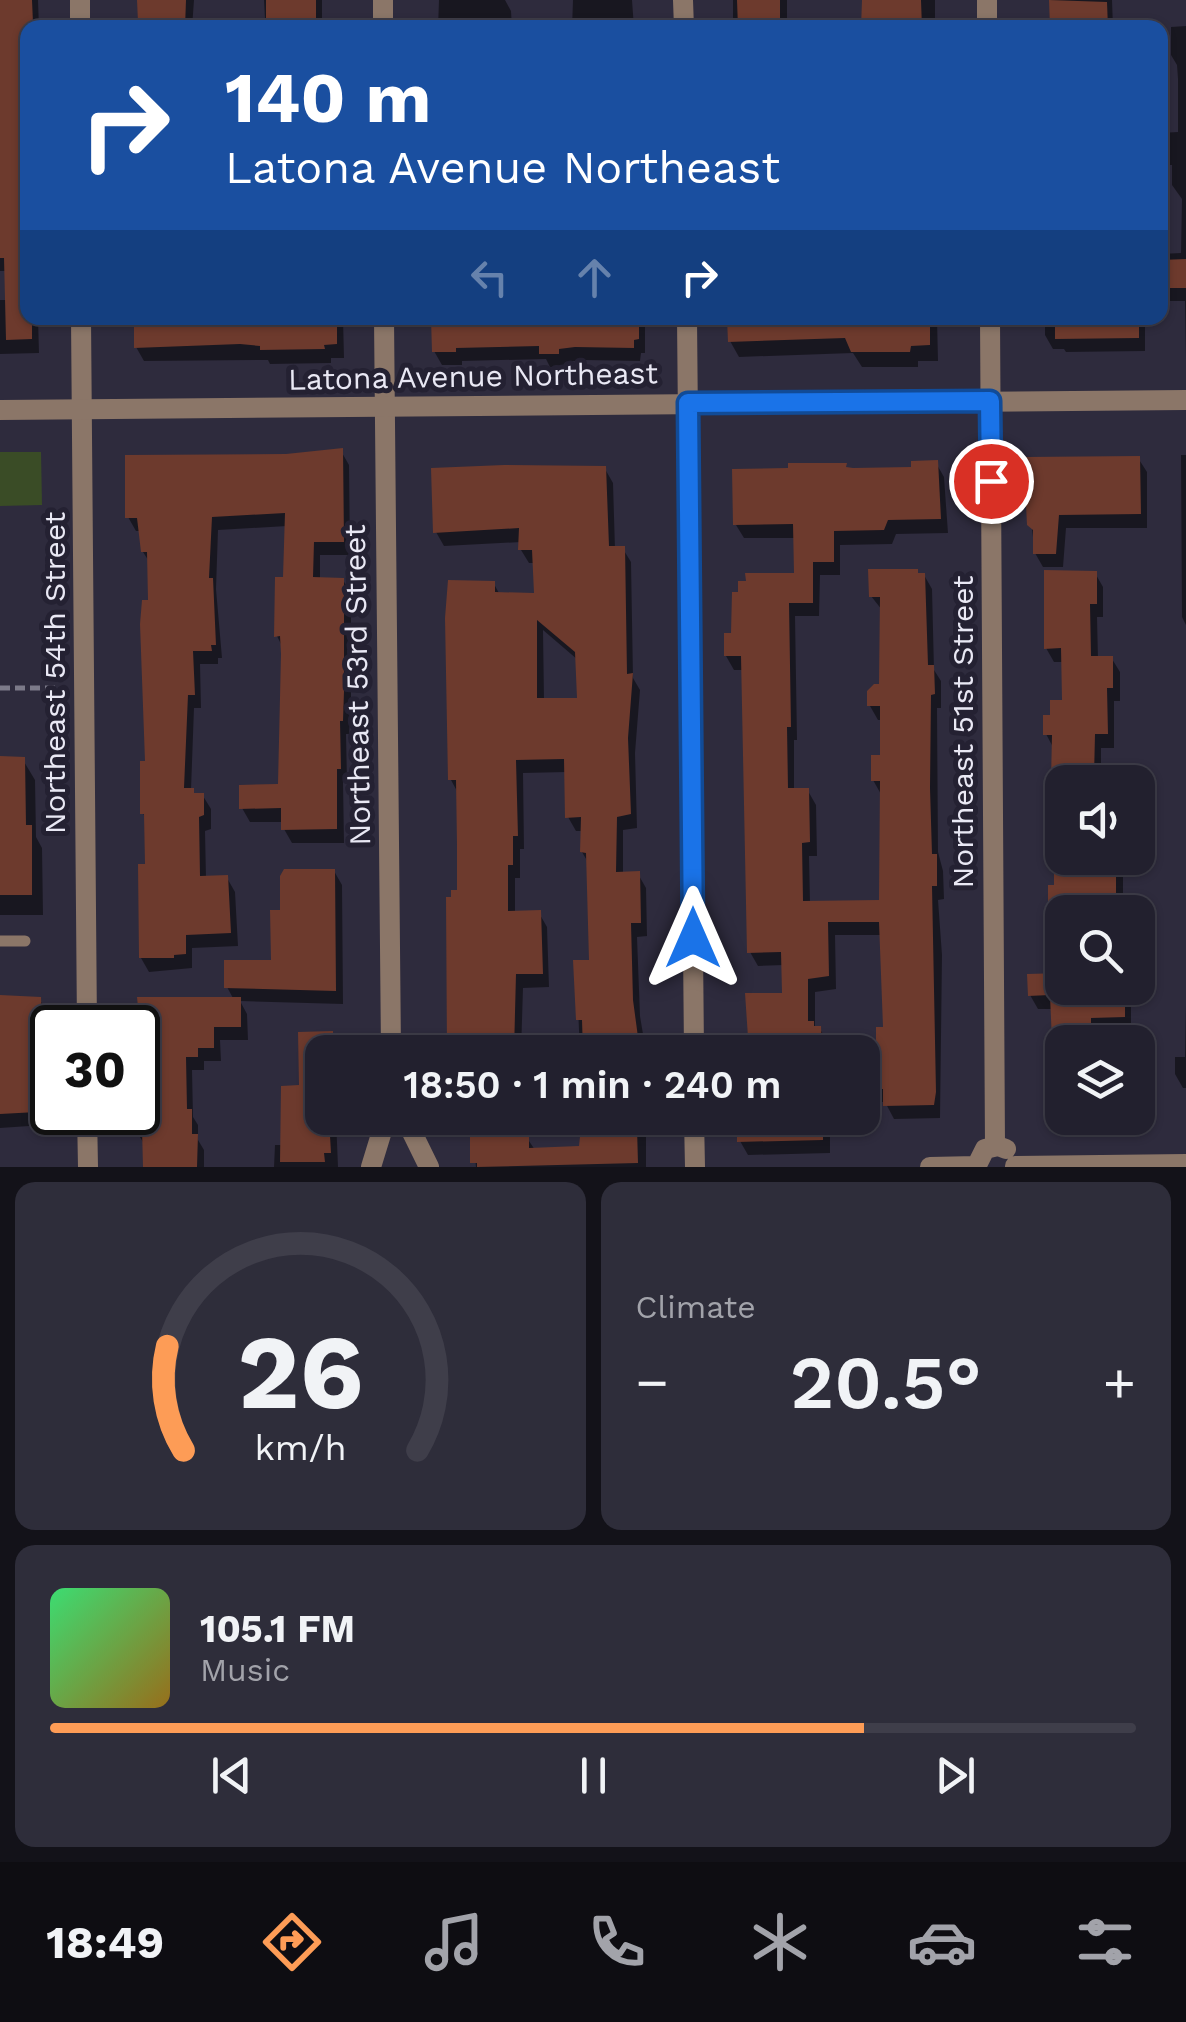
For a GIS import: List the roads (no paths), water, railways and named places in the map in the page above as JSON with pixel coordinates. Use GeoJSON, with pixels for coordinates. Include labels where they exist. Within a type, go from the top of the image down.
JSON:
{"type":"FeatureCollection","features":[{"type":"Feature","properties":{"kind":"street","name":"Northeast 54th Street"},"geometry":{"type":"LineString","coordinates":[[82,325],[87,1005]]}},
{"type":"Feature","properties":{"kind":"street","name":"Northeast 53rd Street"},"geometry":{"type":"LineString","coordinates":[[384,325],[391,1035]]}},
{"type":"Feature","properties":{"kind":"street"},"geometry":{"type":"LineString","coordinates":[[687,325],[694,1035]]}},
{"type":"Feature","properties":{"kind":"street","name":"Northeast 51st Street"},"geometry":{"type":"LineString","coordinates":[[990,325],[995,1146]]}},
{"type":"Feature","properties":{"kind":"street","name":"Latona Avenue Northeast"},"geometry":{"type":"LineString","coordinates":[[0,410],[1186,400]]}},
{"type":"Feature","properties":{"kind":"street"},"geometry":{"type":"LineString","coordinates":[[87,1135],[88,1167]]}},
{"type":"Feature","properties":{"kind":"street"},"geometry":{"type":"LineString","coordinates":[[371,1167],[381,1135]]}},
{"type":"Feature","properties":{"kind":"street"},"geometry":{"type":"LineString","coordinates":[[414,1135],[429,1167]]}},
{"type":"Feature","properties":{"kind":"street"},"geometry":{"type":"LineString","coordinates":[[694,1135],[695,1167]]}},
{"type":"Feature","properties":{"kind":"street"},"geometry":{"type":"LineString","coordinates":[[930,1167],[976,1167],[980,1154],[995,1146],[1010,1152],[1015,1166],[1186,1164]]}},
{"type":"Feature","properties":{"kind":"lane"},"geometry":{"type":"LineString","coordinates":[[0,941],[25,941]]}}]}
